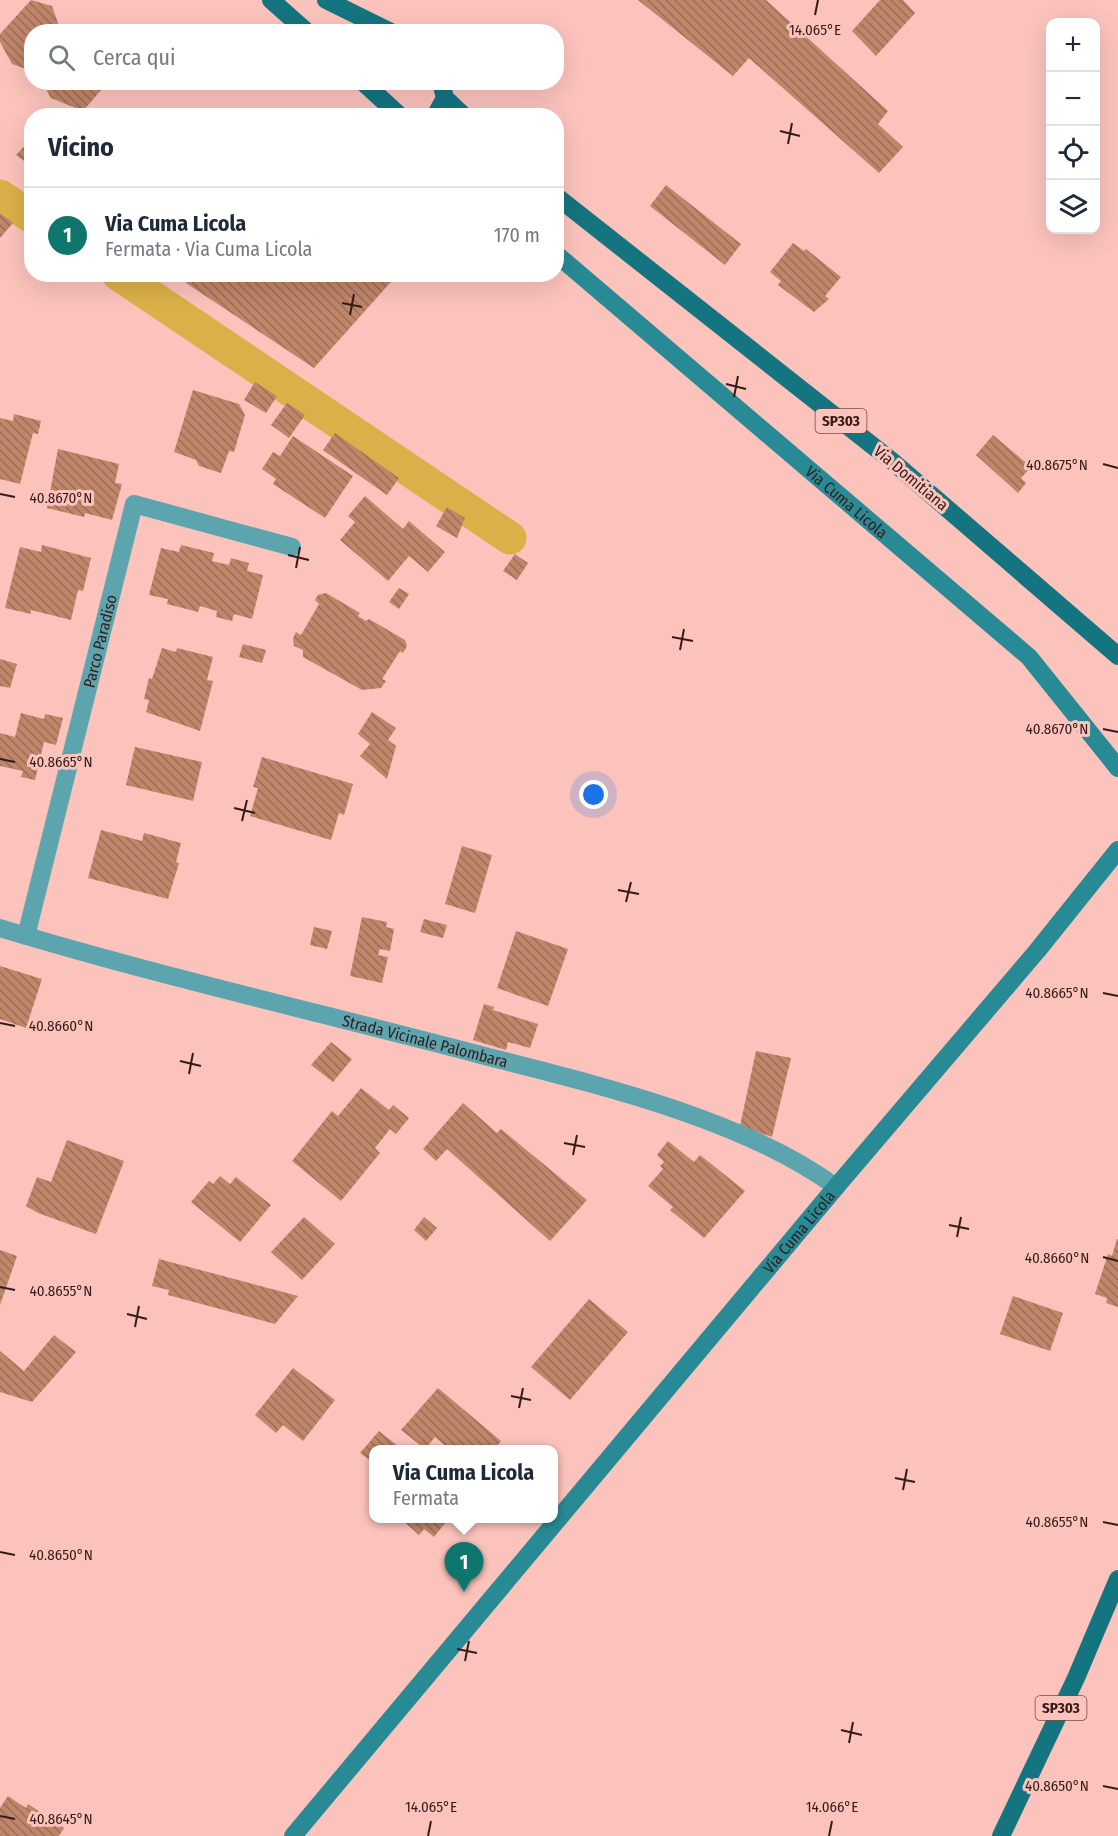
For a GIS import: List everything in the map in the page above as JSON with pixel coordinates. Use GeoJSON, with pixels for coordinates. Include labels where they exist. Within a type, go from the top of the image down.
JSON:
{"type":"FeatureCollection","features":[{"type":"Feature","properties":{"kind":"main road"},"geometry":{"type":"LineString","coordinates":[[272,0],[298,24]]}},
{"type":"Feature","properties":{"kind":"main road"},"geometry":{"type":"LineString","coordinates":[[326,0],[375,24]]}},
{"type":"Feature","properties":{"kind":"main road"},"geometry":{"type":"LineString","coordinates":[[372,90],[391,108]]}},
{"type":"Feature","properties":{"kind":"main road"},"geometry":{"type":"LineString","coordinates":[[437,108],[443,90]]}},
{"type":"Feature","properties":{"kind":"main road"},"geometry":{"type":"LineString","coordinates":[[443,90],[458,108]]}},
{"type":"Feature","properties":{"kind":"main road","name":"Via Domitiana"},"geometry":{"type":"LineString","coordinates":[[564,202],[892,461],[1118,656]]}},
{"type":"Feature","properties":{"kind":"main road","name":"SP303"},"geometry":{"type":"LineString","coordinates":[[1001,1836],[1076,1678],[1118,1579]]}},
{"type":"Feature","properties":{"kind":"street","name":"Via Cuma Licola"},"geometry":{"type":"LineString","coordinates":[[564,261],[1029,657],[1118,768]]}},
{"type":"Feature","properties":{"kind":"street","name":"Parco Paradiso"},"geometry":{"type":"LineString","coordinates":[[26,936],[134,504],[292,547]]}},
{"type":"Feature","properties":{"kind":"street","name":"Via Cuma Licola"},"geometry":{"type":"LineString","coordinates":[[558,1519],[1036,951],[1118,850]]}},
{"type":"Feature","properties":{"kind":"street","name":"Strada Vicinale Palombara"},"geometry":{"type":"LineString","coordinates":[[0,928],[557,1075],[705,1120],[804,1164],[836,1187]]}},
{"type":"Feature","properties":{"kind":"street","name":"Via Cuma Licola"},"geometry":{"type":"LineString","coordinates":[[293,1836],[555,1523]]}},
{"type":"Feature","properties":{"kind":"building"},"geometry":{"type":"Polygon","coordinates":[[[31,0],[52,6],[58,24],[24,24],[24,68],[12,64],[0,42],[0,34],[31,0]]]}},
{"type":"Feature","properties":{"kind":"building"},"geometry":{"type":"Polygon","coordinates":[[[638,0],[766,0],[888,111],[878,124],[903,147],[879,173],[749,58],[733,76],[638,0]]]}},
{"type":"Feature","properties":{"kind":"building"},"geometry":{"type":"Polygon","coordinates":[[[880,0],[903,0],[915,13],[876,56],[852,31],[880,0]]]}},
{"type":"Feature","properties":{"kind":"building"},"geometry":{"type":"Polygon","coordinates":[[[46,90],[101,90],[86,108],[76,108],[51,98],[46,90]]]}},
{"type":"Feature","properties":{"kind":"building"},"geometry":{"type":"Polygon","coordinates":[[[24,146],[24,161],[16,155],[24,146]]]}},
{"type":"Feature","properties":{"kind":"building"},"geometry":{"type":"Polygon","coordinates":[[[666,185],[741,244],[725,265],[650,206],[666,185]]]}},
{"type":"Feature","properties":{"kind":"building"},"geometry":{"type":"Polygon","coordinates":[[[0,213],[13,223],[0,238],[0,213]]]}},
{"type":"Feature","properties":{"kind":"building"},"geometry":{"type":"Polygon","coordinates":[[[793,243],[804,251],[806,249],[841,277],[825,296],[829,299],[814,312],[778,285],[781,281],[770,272],[793,243]]]}},
{"type":"Feature","properties":{"kind":"building"},"geometry":{"type":"Polygon","coordinates":[[[187,282],[391,282],[314,368],[187,282]]]}},
{"type":"Feature","properties":{"kind":"building"},"geometry":{"type":"Polygon","coordinates":[[[255,382],[277,396],[266,413],[244,400],[255,382]]]}},
{"type":"Feature","properties":{"kind":"building"},"geometry":{"type":"Polygon","coordinates":[[[193,390],[239,404],[245,415],[234,452],[229,451],[221,473],[199,466],[196,460],[174,452],[193,390]]]}},
{"type":"Feature","properties":{"kind":"building"},"geometry":{"type":"Polygon","coordinates":[[[287,403],[305,415],[289,438],[271,425],[287,403]]]}},
{"type":"Feature","properties":{"kind":"building"},"geometry":{"type":"Polygon","coordinates":[[[14,414],[41,421],[38,434],[33,433],[20,484],[0,479],[0,418],[13,421],[14,414]]]}},
{"type":"Feature","properties":{"kind":"building"},"geometry":{"type":"Polygon","coordinates":[[[335,433],[399,478],[387,495],[323,450],[335,433]]]}},
{"type":"Feature","properties":{"kind":"building"},"geometry":{"type":"Polygon","coordinates":[[[993,435],[1031,467],[1021,478],[1026,483],[1018,493],[976,455],[993,435]]]}},
{"type":"Feature","properties":{"kind":"building"},"geometry":{"type":"Polygon","coordinates":[[[293,436],[353,476],[325,518],[273,484],[276,479],[262,469],[273,452],[280,456],[293,436]]]}},
{"type":"Feature","properties":{"kind":"building"},"geometry":{"type":"Polygon","coordinates":[[[58,449],[119,464],[115,483],[122,484],[112,520],[85,513],[84,517],[47,508],[58,449]]]}},
{"type":"Feature","properties":{"kind":"building"},"geometry":{"type":"Polygon","coordinates":[[[365,496],[403,529],[409,521],[445,552],[428,572],[409,556],[388,581],[340,540],[355,522],[348,516],[365,496]]]}},
{"type":"Feature","properties":{"kind":"building"},"geometry":{"type":"Polygon","coordinates":[[[447,507],[465,518],[457,538],[436,526],[447,507]]]}},
{"type":"Feature","properties":{"kind":"building"},"geometry":{"type":"Polygon","coordinates":[[[42,545],[91,558],[83,591],[78,590],[71,620],[31,610],[31,614],[5,608],[20,547],[41,552],[42,545]]]}},
{"type":"Feature","properties":{"kind":"building"},"geometry":{"type":"Polygon","coordinates":[[[181,545],[214,553],[212,561],[229,565],[231,558],[249,563],[247,571],[263,575],[252,619],[234,614],[232,621],[216,617],[217,611],[200,606],[198,612],[167,604],[168,599],[149,595],[161,548],[179,552],[181,545]]]}},
{"type":"Feature","properties":{"kind":"building"},"geometry":{"type":"Polygon","coordinates":[[[515,554],[528,563],[517,580],[503,571],[515,554]]]}},
{"type":"Feature","properties":{"kind":"building"},"geometry":{"type":"Polygon","coordinates":[[[399,588],[409,594],[399,609],[389,602],[399,588]]]}},
{"type":"Feature","properties":{"kind":"building"},"geometry":{"type":"Polygon","coordinates":[[[326,593],[360,613],[358,616],[366,621],[369,619],[405,640],[407,646],[403,653],[400,651],[382,679],[386,681],[381,688],[362,690],[303,657],[303,650],[294,646],[293,638],[296,632],[301,635],[319,604],[315,600],[318,595],[326,593]]]}},
{"type":"Feature","properties":{"kind":"building"},"geometry":{"type":"Polygon","coordinates":[[[243,644],[266,650],[262,663],[239,657],[243,644]]]}},
{"type":"Feature","properties":{"kind":"building"},"geometry":{"type":"Polygon","coordinates":[[[162,648],[176,652],[177,648],[213,657],[207,680],[213,681],[200,731],[146,712],[149,700],[144,699],[149,678],[152,679],[162,648]]]}},
{"type":"Feature","properties":{"kind":"building"},"geometry":{"type":"Polygon","coordinates":[[[0,659],[17,664],[10,688],[0,686],[0,659]]]}},
{"type":"Feature","properties":{"kind":"building"},"geometry":{"type":"Polygon","coordinates":[[[372,712],[396,728],[388,740],[396,746],[387,779],[360,756],[370,744],[358,734],[372,712]]]}},
{"type":"Feature","properties":{"kind":"building"},"geometry":{"type":"Polygon","coordinates":[[[21,713],[44,719],[45,714],[63,718],[56,745],[44,742],[35,780],[21,777],[23,771],[0,766],[0,733],[15,737],[21,713]]]}},
{"type":"Feature","properties":{"kind":"building"},"geometry":{"type":"Polygon","coordinates":[[[135,747],[202,762],[193,801],[126,785],[135,747]]]}},
{"type":"Feature","properties":{"kind":"building"},"geometry":{"type":"Polygon","coordinates":[[[262,757],[353,784],[344,815],[339,813],[331,840],[250,816],[258,788],[253,787],[262,757]]]}},
{"type":"Feature","properties":{"kind":"building"},"geometry":{"type":"Polygon","coordinates":[[[101,830],[142,841],[144,833],[181,843],[176,862],[179,863],[168,899],[88,878],[101,830]]]}},
{"type":"Feature","properties":{"kind":"building"},"geometry":{"type":"Polygon","coordinates":[[[462,846],[492,855],[475,913],[445,904],[462,846]]]}},
{"type":"Feature","properties":{"kind":"building"},"geometry":{"type":"Polygon","coordinates":[[[362,917],[387,922],[386,927],[394,929],[390,951],[380,949],[378,955],[388,957],[382,983],[350,976],[362,917]]]}},
{"type":"Feature","properties":{"kind":"building"},"geometry":{"type":"Polygon","coordinates":[[[424,919],[447,925],[443,938],[420,932],[424,919]]]}},
{"type":"Feature","properties":{"kind":"building"},"geometry":{"type":"Polygon","coordinates":[[[314,927],[332,931],[327,949],[310,945],[314,927]]]}},
{"type":"Feature","properties":{"kind":"building"},"geometry":{"type":"Polygon","coordinates":[[[516,931],[568,949],[548,1006],[497,988],[516,931]]]}},
{"type":"Feature","properties":{"kind":"building"},"geometry":{"type":"Polygon","coordinates":[[[0,966],[42,979],[26,1028],[0,1019],[0,966]]]}},
{"type":"Feature","properties":{"kind":"building"},"geometry":{"type":"Polygon","coordinates":[[[484,1004],[494,1007],[493,1010],[538,1024],[530,1048],[508,1042],[506,1050],[473,1040],[484,1004]]]}},
{"type":"Feature","properties":{"kind":"building"},"geometry":{"type":"Polygon","coordinates":[[[331,1042],[352,1059],[333,1082],[311,1065],[331,1042]]]}},
{"type":"Feature","properties":{"kind":"building"},"geometry":{"type":"Polygon","coordinates":[[[756,1051],[791,1058],[772,1137],[740,1126],[756,1051]]]}},
{"type":"Feature","properties":{"kind":"building"},"geometry":{"type":"Polygon","coordinates":[[[361,1088],[389,1110],[393,1105],[409,1118],[396,1134],[390,1129],[375,1148],[380,1153],[341,1201],[292,1161],[332,1111],[338,1116],[361,1088]]]}},
{"type":"Feature","properties":{"kind":"building"},"geometry":{"type":"Polygon","coordinates":[[[463,1103],[497,1133],[501,1129],[587,1200],[550,1241],[447,1149],[436,1161],[423,1149],[463,1103]]]}},
{"type":"Feature","properties":{"kind":"building"},"geometry":{"type":"Polygon","coordinates":[[[67,1140],[124,1161],[96,1234],[38,1213],[26,1206],[37,1177],[51,1182],[67,1140]]]}},
{"type":"Feature","properties":{"kind":"building"},"geometry":{"type":"Polygon","coordinates":[[[668,1141],[694,1162],[700,1155],[745,1191],[704,1238],[670,1210],[673,1207],[648,1186],[663,1169],[660,1166],[664,1162],[657,1155],[668,1141]]]}},
{"type":"Feature","properties":{"kind":"building"},"geometry":{"type":"Polygon","coordinates":[[[220,1176],[230,1184],[236,1177],[271,1205],[240,1242],[191,1202],[209,1181],[213,1184],[220,1176]]]}},
{"type":"Feature","properties":{"kind":"building"},"geometry":{"type":"Polygon","coordinates":[[[304,1217],[335,1244],[302,1280],[271,1252],[304,1217]]]}},
{"type":"Feature","properties":{"kind":"building"},"geometry":{"type":"Polygon","coordinates":[[[424,1217],[437,1228],[426,1241],[414,1230],[424,1217]]]}},
{"type":"Feature","properties":{"kind":"building"},"geometry":{"type":"Polygon","coordinates":[[[1117,1239],[1118,1307],[1106,1303],[1107,1298],[1095,1294],[1108,1254],[1112,1256],[1117,1239]]]}},
{"type":"Feature","properties":{"kind":"building"},"geometry":{"type":"Polygon","coordinates":[[[0,1250],[17,1256],[0,1305],[0,1250]]]}},
{"type":"Feature","properties":{"kind":"building"},"geometry":{"type":"Polygon","coordinates":[[[159,1259],[298,1296],[275,1324],[168,1295],[169,1290],[152,1286],[159,1259]]]}},
{"type":"Feature","properties":{"kind":"building"},"geometry":{"type":"Polygon","coordinates":[[[1013,1296],[1063,1313],[1050,1351],[1000,1334],[1013,1296]]]}},
{"type":"Feature","properties":{"kind":"building"},"geometry":{"type":"Polygon","coordinates":[[[589,1299],[628,1332],[570,1400],[531,1367],[589,1299]]]}},
{"type":"Feature","properties":{"kind":"building"},"geometry":{"type":"Polygon","coordinates":[[[54,1335],[76,1352],[32,1402],[0,1392],[0,1351],[24,1371],[54,1335]]]}},
{"type":"Feature","properties":{"kind":"building"},"geometry":{"type":"Polygon","coordinates":[[[293,1368],[335,1400],[303,1441],[283,1425],[276,1433],[255,1415],[293,1368]]]}},
{"type":"Feature","properties":{"kind":"building"},"geometry":{"type":"Polygon","coordinates":[[[438,1388],[501,1441],[498,1445],[444,1445],[435,1437],[428,1445],[420,1445],[401,1430],[438,1388]]]}},
{"type":"Feature","properties":{"kind":"building"},"geometry":{"type":"Polygon","coordinates":[[[379,1431],[397,1445],[369,1445],[369,1459],[360,1453],[379,1431]]]}},
{"type":"Feature","properties":{"kind":"building"},"geometry":{"type":"Polygon","coordinates":[[[406,1523],[445,1523],[434,1537],[424,1529],[419,1535],[406,1523]]]}},
{"type":"Feature","properties":{"kind":"building"},"geometry":{"type":"Polygon","coordinates":[[[8,1796],[26,1808],[28,1804],[64,1828],[59,1836],[0,1836],[0,1808],[8,1796]]]}},
{"type":"Feature","properties":{"kind":"waterway"},"geometry":{"type":"LineString","coordinates":[[0,196],[24,212]]}},
{"type":"Feature","properties":{"kind":"waterway"},"geometry":{"type":"LineString","coordinates":[[130,282],[510,538]]}},
{"type":"Feature","properties":{"kind":"place","name":"Via Cuma Licola"},"geometry":{"type":"Point","coordinates":[464,1592]}}]}
